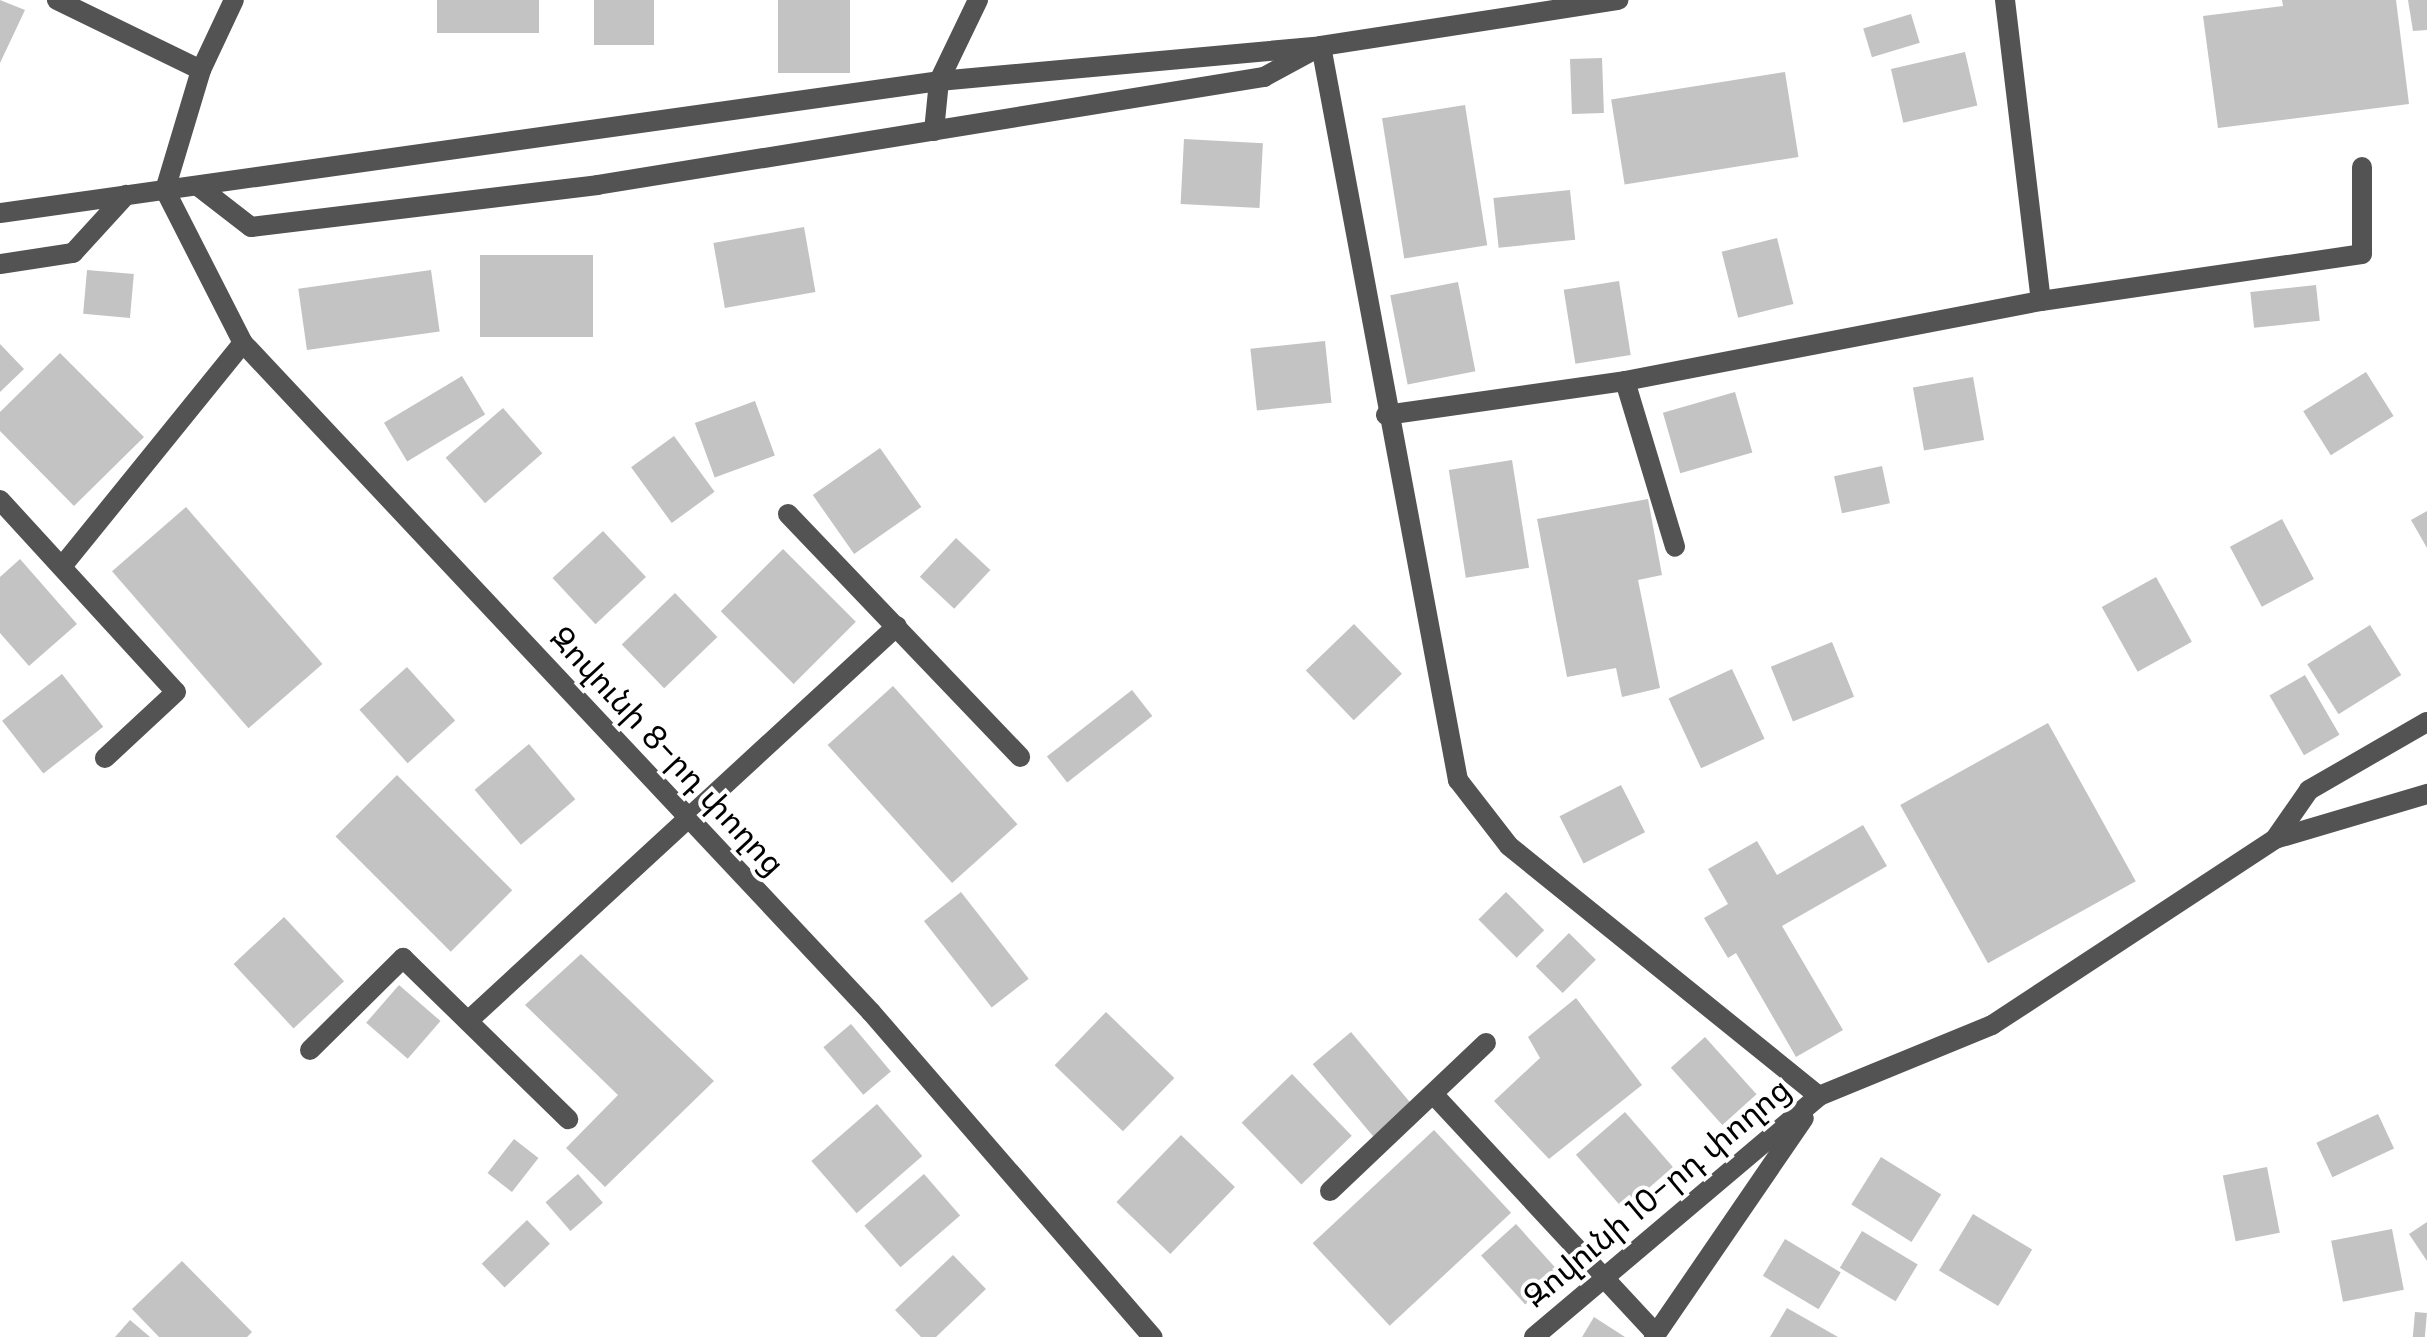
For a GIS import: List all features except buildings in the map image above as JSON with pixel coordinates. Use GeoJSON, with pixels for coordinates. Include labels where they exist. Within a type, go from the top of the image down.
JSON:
{"type":"FeatureCollection","features":[{"type":"Feature","properties":{"kind":"street"},"geometry":{"type":"LineString","coordinates":[[57,0],[201,70]]}},
{"type":"Feature","properties":{"kind":"street"},"geometry":{"type":"LineString","coordinates":[[165,190],[201,70],[234,0]]}},
{"type":"Feature","properties":{"kind":"street"},"geometry":{"type":"LineString","coordinates":[[934,131],[938,81],[978,0]]}},
{"type":"Feature","properties":{"kind":"street"},"geometry":{"type":"LineString","coordinates":[[0,214],[938,81],[1322,46],[1618,0]]}},
{"type":"Feature","properties":{"kind":"street"},"geometry":{"type":"LineString","coordinates":[[2005,0],[2041,301]]}},
{"type":"Feature","properties":{"kind":"street"},"geometry":{"type":"LineString","coordinates":[[198,186],[251,227],[597,185],[1264,77],[1322,46]]}},
{"type":"Feature","properties":{"kind":"street"},"geometry":{"type":"LineString","coordinates":[[1322,46],[1386,416],[1458,780],[1509,846],[1820,1096],[1655,1336],[1436,1096]]}},
{"type":"Feature","properties":{"kind":"street"},"geometry":{"type":"LineString","coordinates":[[1386,416],[1625,382],[2041,301],[2362,254],[2362,167]]}},
{"type":"Feature","properties":{"kind":"street","name":"Զովունի 8-րդ փողոց"},"geometry":{"type":"LineString","coordinates":[[165,190],[243,343],[871,1012],[1154,1337]]}},
{"type":"Feature","properties":{"kind":"street"},"geometry":{"type":"LineString","coordinates":[[0,264],[73,253],[126,196]]}},
{"type":"Feature","properties":{"kind":"street"},"geometry":{"type":"LineString","coordinates":[[64,564],[243,343]]}},
{"type":"Feature","properties":{"kind":"street"},"geometry":{"type":"LineString","coordinates":[[1625,382],[1674,547]]}},
{"type":"Feature","properties":{"kind":"street"},"geometry":{"type":"LineString","coordinates":[[0,500],[64,564],[176,692],[105,758]]}},
{"type":"Feature","properties":{"kind":"street"},"geometry":{"type":"LineString","coordinates":[[788,514],[1020,757]]}},
{"type":"Feature","properties":{"kind":"street"},"geometry":{"type":"LineString","coordinates":[[468,1021],[897,626]]}},
{"type":"Feature","properties":{"kind":"street"},"geometry":{"type":"LineString","coordinates":[[2275,840],[2308,790],[2427,722]]}},
{"type":"Feature","properties":{"kind":"street"},"geometry":{"type":"LineString","coordinates":[[2275,840],[2427,794]]}},
{"type":"Feature","properties":{"kind":"street","name":"Զովունի 10-րդ փողոց"},"geometry":{"type":"LineString","coordinates":[[1534,1337],[1820,1096],[1992,1025],[2275,840]]}},
{"type":"Feature","properties":{"kind":"street"},"geometry":{"type":"LineString","coordinates":[[310,1050],[403,958],[568,1120]]}},
{"type":"Feature","properties":{"kind":"street"},"geometry":{"type":"LineString","coordinates":[[1330,1191],[1436,1096],[1486,1042]]}}]}
